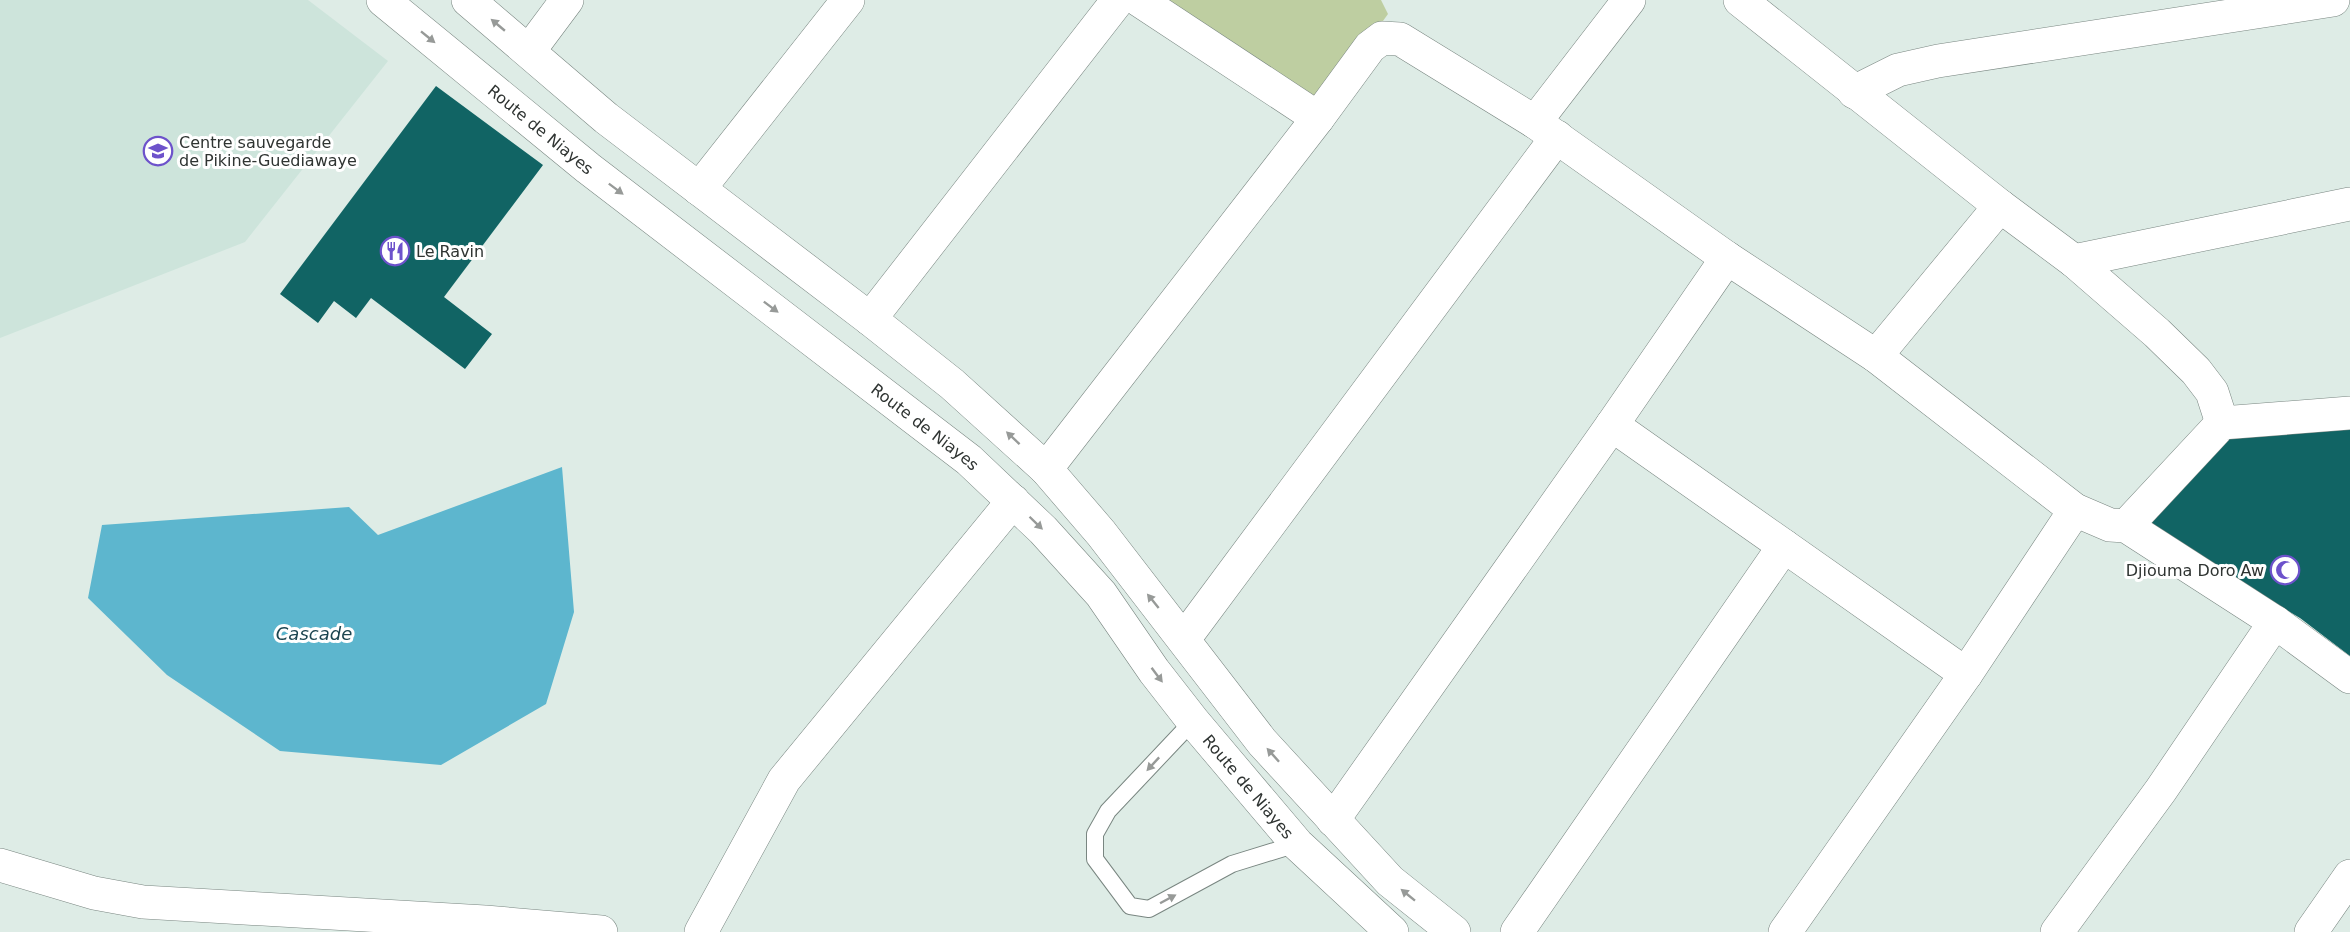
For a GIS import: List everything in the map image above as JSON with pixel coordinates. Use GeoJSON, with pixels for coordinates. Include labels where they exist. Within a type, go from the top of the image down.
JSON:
{"type":"FeatureCollection","features":[{"type":"Feature","properties":{"kind":"street","name":"Route de Niayes"},"geometry":{"type":"LineString","coordinates":[[383,0],[588,168],[969,460],[1050,538],[1101,594],[1154,671],[1296,844],[1392,932]]}},
{"type":"Feature","properties":{"kind":"street"},"geometry":{"type":"LineString","coordinates":[[468,0],[606,118],[870,318],[993,419],[1046,469],[1101,533],[1262,742],[1390,881],[1454,932]]}},
{"type":"Feature","properties":{"kind":"street"},"geometry":{"type":"LineString","coordinates":[[529,51],[567,0]]}},
{"type":"Feature","properties":{"kind":"street"},"geometry":{"type":"LineString","coordinates":[[699,189],[848,0]]}},
{"type":"Feature","properties":{"kind":"street"},"geometry":{"type":"LineString","coordinates":[[870,318],[1118,0]]}},
{"type":"Feature","properties":{"kind":"street"},"geometry":{"type":"LineString","coordinates":[[1139,0],[1318,118]]}},
{"type":"Feature","properties":{"kind":"street"},"geometry":{"type":"LineString","coordinates":[[1184,639],[1546,129],[1629,0]]}},
{"type":"Feature","properties":{"kind":"street"},"geometry":{"type":"LineString","coordinates":[[1740,0],[1854,92],[2074,261],[2157,333],[2196,371],[2212,392],[2223,423]]}},
{"type":"Feature","properties":{"kind":"street"},"geometry":{"type":"LineString","coordinates":[[1854,92],[1898,70],[1938,61],[2333,0]]}},
{"type":"Feature","properties":{"kind":"street"},"geometry":{"type":"LineString","coordinates":[[1046,469],[1318,118],[1370,46],[1387,37],[1400,39],[1546,129],[1727,258],[1876,356],[2075,510],[2110,525],[2126,526],[2275,622],[2350,677]]}},
{"type":"Feature","properties":{"kind":"street"},"geometry":{"type":"LineString","coordinates":[[2074,261],[2350,204]]}},
{"type":"Feature","properties":{"kind":"street"},"geometry":{"type":"LineString","coordinates":[[1876,356],[2000,206]]}},
{"type":"Feature","properties":{"kind":"street"},"geometry":{"type":"LineString","coordinates":[[1333,820],[1727,258]]}},
{"type":"Feature","properties":{"kind":"street"},"geometry":{"type":"LineString","coordinates":[[2126,526],[2223,423],[2350,413]]}},
{"type":"Feature","properties":{"kind":"street"},"geometry":{"type":"LineString","coordinates":[[1612,425],[1966,674]]}},
{"type":"Feature","properties":{"kind":"street"},"geometry":{"type":"LineString","coordinates":[[701,932],[784,780],[1013,501]]}},
{"type":"Feature","properties":{"kind":"street"},"geometry":{"type":"LineString","coordinates":[[1785,932],[1966,674],[2075,510]]}},
{"type":"Feature","properties":{"kind":"street"},"geometry":{"type":"LineString","coordinates":[[1517,932],[1784,546]]}},
{"type":"Feature","properties":{"kind":"street"},"geometry":{"type":"LineString","coordinates":[[2057,932],[2161,790],[2275,622]]}},
{"type":"Feature","properties":{"kind":"street"},"geometry":{"type":"LineString","coordinates":[[0,865],[94,893],[143,902],[485,922],[601,932]]}},
{"type":"Feature","properties":{"kind":"street"},"geometry":{"type":"LineString","coordinates":[[2311,932],[2350,876]]}},
{"type":"Feature","properties":{"kind":"lane"},"geometry":{"type":"LineString","coordinates":[[1193,721],[1108,812],[1095,834],[1095,859],[1130,906],[1149,909],[1232,864],[1296,844]]}},
{"type":"Feature","properties":{"kind":"shaded area","name":"Centre sauvegarde de Pikine-Guediawaye"},"geometry":{"type":"Polygon","coordinates":[[[0,0],[308,0],[388,61],[245,242],[0,338],[0,0]]]}},
{"type":"Feature","properties":{"kind":"green space"},"geometry":{"type":"Polygon","coordinates":[[[1148,0],[1381,0],[1388,14],[1316,114],[1148,0]]]}},
{"type":"Feature","properties":{"kind":"water","name":"Cascade"},"geometry":{"type":"Polygon","coordinates":[[[562,467],[574,612],[546,704],[441,765],[280,751],[167,675],[88,598],[102,525],[349,507],[378,535],[562,467]]]}},
{"type":"Feature","properties":{"kind":"building","name":"Le Ravin"},"geometry":{"type":"Polygon","coordinates":[[[436,86],[543,165],[444,297],[492,334],[465,369],[371,298],[356,318],[334,301],[318,323],[280,294],[436,86]]]}},
{"type":"Feature","properties":{"kind":"building","name":"Djiouma Doro Aw"},"geometry":{"type":"Polygon","coordinates":[[[2350,421],[2350,656],[2300,618],[2141,523],[2220,433],[2350,421]]]}},
{"type":"Feature","properties":{"kind":"place","name":"Centre sauvegarde de Pikine-Guediawaye"},"geometry":{"type":"Point","coordinates":[158,151]}},
{"type":"Feature","properties":{"kind":"place","name":"Le Ravin"},"geometry":{"type":"Point","coordinates":[395,251]}},
{"type":"Feature","properties":{"kind":"place","name":"Djiouma Doro Aw"},"geometry":{"type":"Point","coordinates":[2285,570]}}]}
